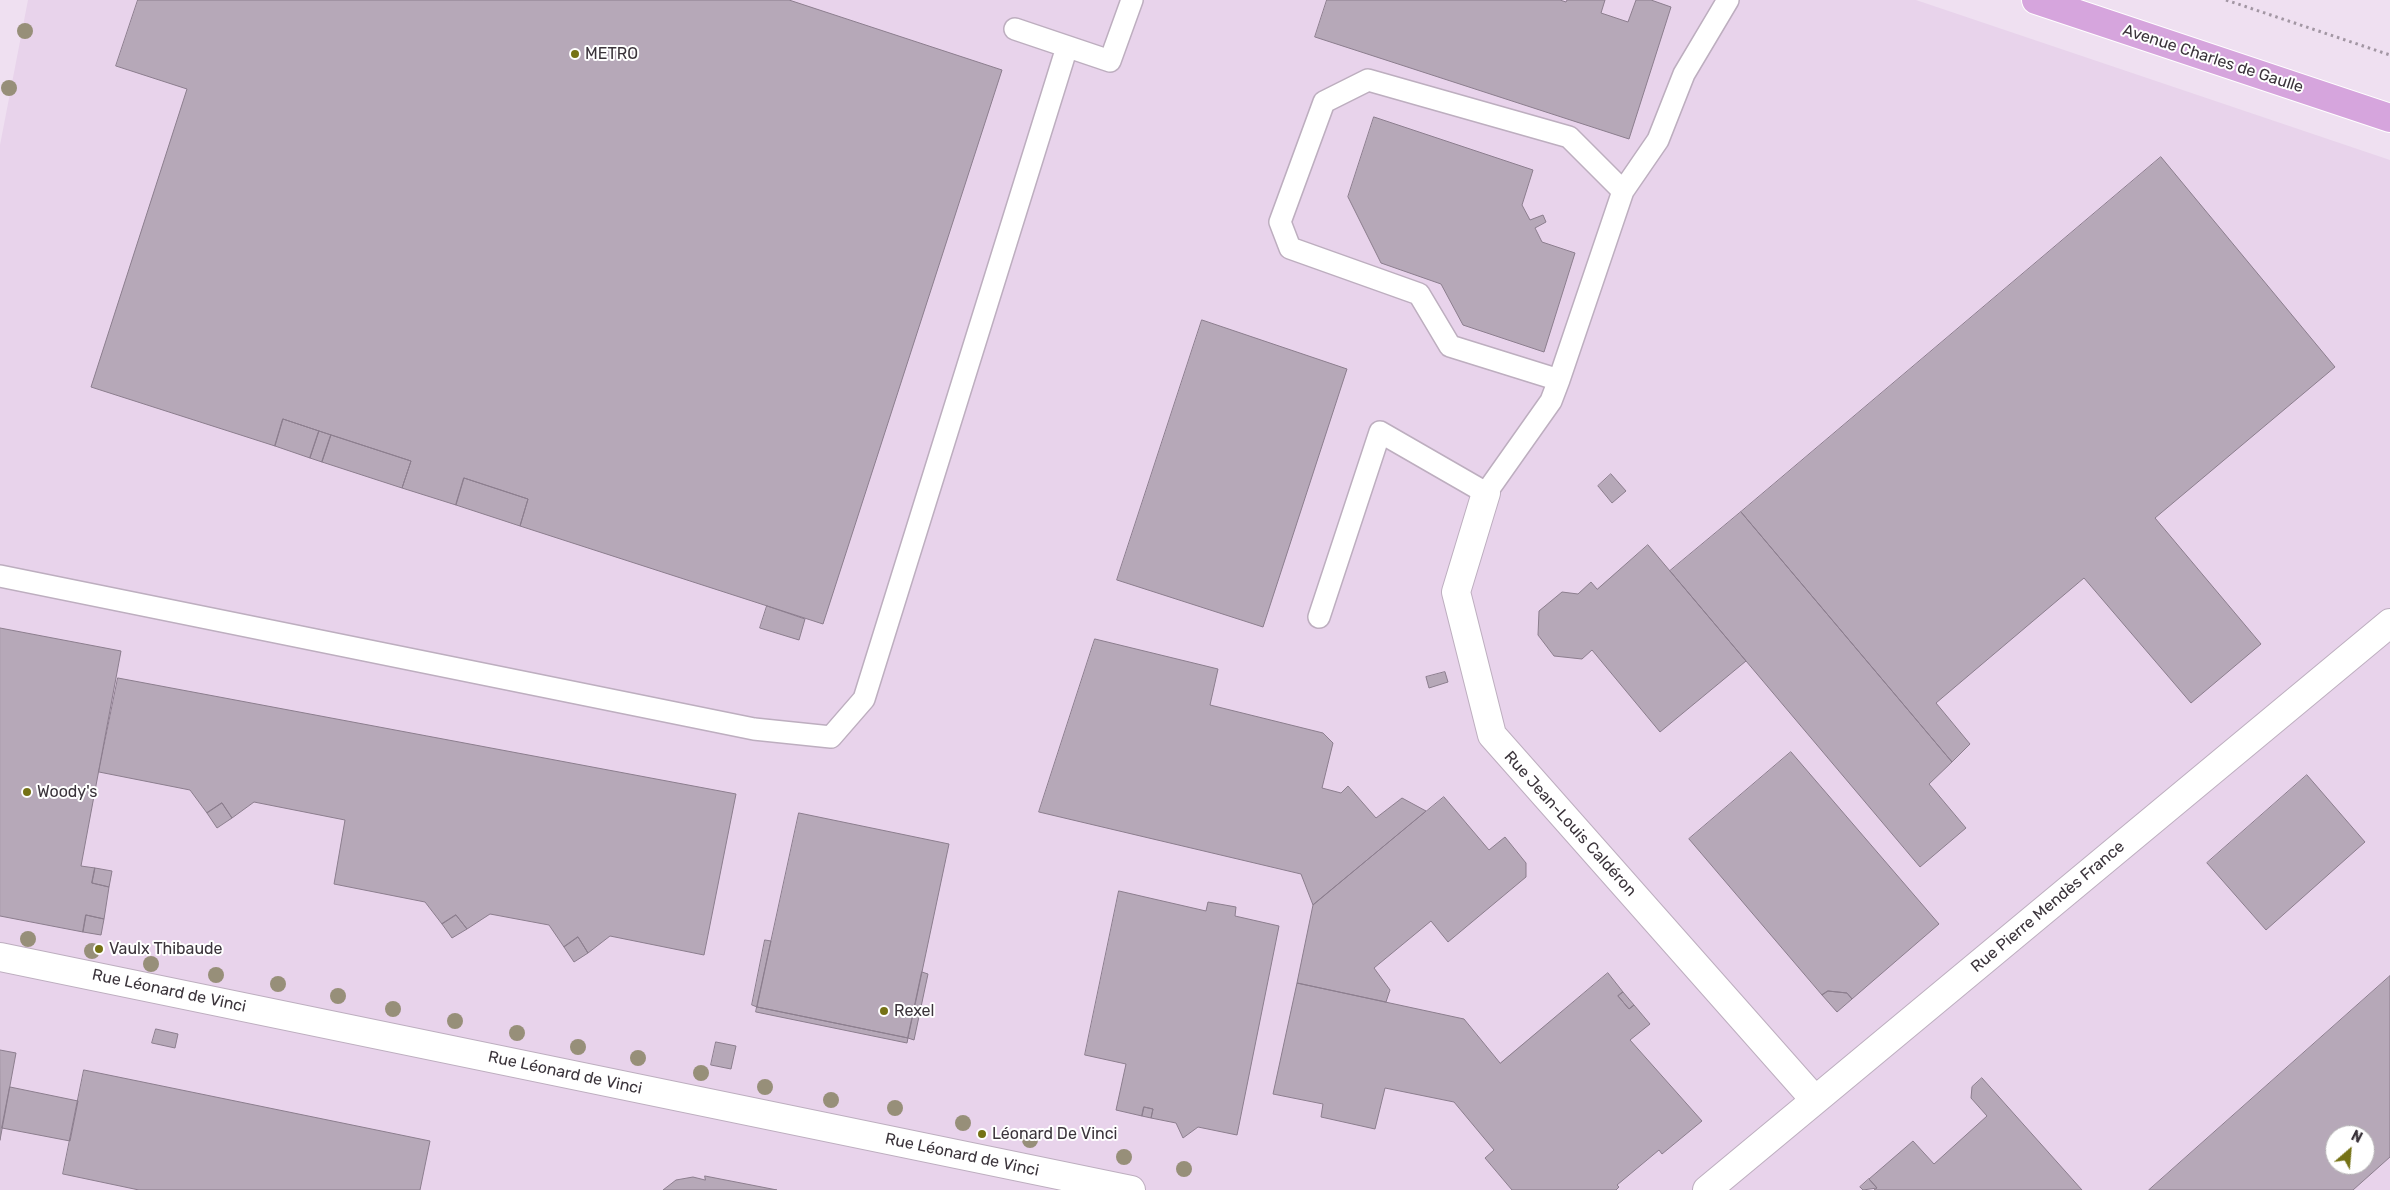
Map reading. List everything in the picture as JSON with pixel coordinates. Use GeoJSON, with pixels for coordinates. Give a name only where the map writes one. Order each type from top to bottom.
{"type":"FeatureCollection","features":[{"type":"Feature","properties":{"kind":"main road","name":"Avenue Charles de Gaulle"},"geometry":{"type":"LineString","coordinates":[[2036,0],[2390,118]]}},
{"type":"Feature","properties":{"kind":"street","name":"Rue Jean-Louis Caldéron"},"geometry":{"type":"LineString","coordinates":[[1486,493],[1456,592],[1492,735],[1815,1100]]}},
{"type":"Feature","properties":{"kind":"street","name":"Rue Pierre Mendès France"},"geometry":{"type":"LineString","coordinates":[[1707,1190],[2390,623]]}},
{"type":"Feature","properties":{"kind":"street","name":"Rue Léonard de Vinci"},"geometry":{"type":"LineString","coordinates":[[0,957],[1131,1190]]}},
{"type":"Feature","properties":{"kind":"lane"},"geometry":{"type":"LineString","coordinates":[[1015,29],[1110,61],[1132,0]]}},
{"type":"Feature","properties":{"kind":"lane"},"geometry":{"type":"LineString","coordinates":[[1319,617],[1380,432],[1486,493],[1552,401],[1623,191],[1658,140],[1684,74],[1728,0]]}},
{"type":"Feature","properties":{"kind":"lane"},"geometry":{"type":"LineString","coordinates":[[0,576],[754,729],[832,737],[864,699],[1068,47]]}},
{"type":"Feature","properties":{"kind":"lane"},"geometry":{"type":"LineString","coordinates":[[1559,380],[1450,346],[1419,294],[1290,248],[1280,222],[1324,102],[1368,80],[1569,137],[1623,191]]}},
{"type":"Feature","properties":{"kind":"path"},"geometry":{"type":"LineString","coordinates":[[2226,0],[2390,55]]}},
{"type":"Feature","properties":{"kind":"shaded area"},"geometry":{"type":"Polygon","coordinates":[[[28,0],[1916,0],[2390,160],[2390,1190],[0,1190],[0,145],[28,0]]]}},
{"type":"Feature","properties":{"kind":"building"},"geometry":{"type":"Polygon","coordinates":[[[138,0],[789,0],[1002,70],[823,624],[520,526],[528,499],[464,478],[456,505],[402,488],[411,461],[283,419],[275,446],[91,387],[187,89],[116,66],[138,0]]]}},
{"type":"Feature","properties":{"kind":"building"},"geometry":{"type":"Polygon","coordinates":[[[1327,0],[1560,0],[1566,2],[1567,0],[1605,0],[1601,13],[1628,22],[1636,0],[1651,0],[1671,7],[1629,139],[1315,37],[1327,0]]]}},
{"type":"Feature","properties":{"kind":"building"},"geometry":{"type":"Polygon","coordinates":[[[1374,117],[1533,170],[1522,205],[1530,220],[1543,215],[1546,222],[1535,228],[1542,242],[1575,253],[1544,352],[1463,325],[1441,284],[1381,263],[1348,197],[1374,117]]]}},
{"type":"Feature","properties":{"kind":"building"},"geometry":{"type":"Polygon","coordinates":[[[2161,157],[2335,367],[2155,518],[2261,644],[2191,703],[2084,578],[1936,703],[1970,744],[1952,762],[1741,512],[2161,157]]]}},
{"type":"Feature","properties":{"kind":"building"},"geometry":{"type":"Polygon","coordinates":[[[1202,320],[1347,369],[1263,627],[1117,580],[1202,320]]]}},
{"type":"Feature","properties":{"kind":"building"},"geometry":{"type":"Polygon","coordinates":[[[283,419],[319,431],[310,458],[275,446],[283,419]]]}},
{"type":"Feature","properties":{"kind":"building"},"geometry":{"type":"Polygon","coordinates":[[[319,431],[331,435],[322,462],[310,458],[319,431]]]}},
{"type":"Feature","properties":{"kind":"building"},"geometry":{"type":"Polygon","coordinates":[[[331,435],[411,461],[402,488],[322,462],[331,435]]]}},
{"type":"Feature","properties":{"kind":"building"},"geometry":{"type":"Polygon","coordinates":[[[1611,474],[1626,491],[1612,503],[1598,486],[1611,474]]]}},
{"type":"Feature","properties":{"kind":"building"},"geometry":{"type":"Polygon","coordinates":[[[464,478],[528,499],[520,526],[456,505],[464,478]]]}},
{"type":"Feature","properties":{"kind":"building"},"geometry":{"type":"Polygon","coordinates":[[[1741,512],[1952,762],[1929,784],[1966,828],[1920,867],[1670,571],[1741,512]]]}},
{"type":"Feature","properties":{"kind":"building"},"geometry":{"type":"Polygon","coordinates":[[[1648,545],[1746,661],[1660,732],[1592,650],[1582,659],[1554,656],[1538,635],[1539,611],[1562,592],[1578,594],[1591,582],[1597,589],[1648,545]]]}},
{"type":"Feature","properties":{"kind":"building"},"geometry":{"type":"Polygon","coordinates":[[[767,606],[805,619],[799,640],[760,628],[767,606]]]}},
{"type":"Feature","properties":{"kind":"building"},"geometry":{"type":"Polygon","coordinates":[[[0,628],[121,651],[81,866],[95,868],[92,883],[109,887],[104,919],[86,915],[83,932],[0,916],[0,628]]]}},
{"type":"Feature","properties":{"kind":"building"},"geometry":{"type":"Polygon","coordinates":[[[1095,639],[1218,669],[1210,705],[1323,733],[1333,743],[1322,788],[1341,793],[1348,786],[1376,818],[1402,798],[1426,811],[1313,905],[1301,874],[1039,812],[1095,639]]]}},
{"type":"Feature","properties":{"kind":"building"},"geometry":{"type":"Polygon","coordinates":[[[1445,672],[1448,682],[1429,688],[1426,677],[1445,672]]]}},
{"type":"Feature","properties":{"kind":"building"},"geometry":{"type":"Polygon","coordinates":[[[118,678],[736,794],[704,955],[610,936],[588,953],[578,937],[564,947],[549,925],[490,914],[467,929],[456,915],[442,924],[425,902],[334,884],[345,820],[254,802],[232,818],[222,803],[207,813],[190,790],[99,772],[118,678]]]}},
{"type":"Feature","properties":{"kind":"building"},"geometry":{"type":"Polygon","coordinates":[[[1791,752],[1939,924],[1852,999],[1847,993],[1828,991],[1822,995],[1689,839],[1791,752]]]}},
{"type":"Feature","properties":{"kind":"building"},"geometry":{"type":"Polygon","coordinates":[[[2307,775],[2365,842],[2266,930],[2207,863],[2307,775]]]}},
{"type":"Feature","properties":{"kind":"building"},"geometry":{"type":"Polygon","coordinates":[[[1444,797],[1489,850],[1505,837],[1526,863],[1526,877],[1448,942],[1431,921],[1374,968],[1390,990],[1386,1002],[1297,983],[1313,905],[1444,797]]]}},
{"type":"Feature","properties":{"kind":"building"},"geometry":{"type":"Polygon","coordinates":[[[222,803],[232,818],[217,828],[207,813],[222,803]]]}},
{"type":"Feature","properties":{"kind":"building"},"geometry":{"type":"Polygon","coordinates":[[[799,813],[949,844],[908,1038],[757,1007],[799,813]]]}},
{"type":"Feature","properties":{"kind":"building"},"geometry":{"type":"Polygon","coordinates":[[[95,868],[112,871],[109,887],[92,883],[95,868]]]}},
{"type":"Feature","properties":{"kind":"building"},"geometry":{"type":"Polygon","coordinates":[[[1119,891],[1206,911],[1208,902],[1236,907],[1235,916],[1279,926],[1237,1135],[1198,1127],[1183,1138],[1176,1123],[1151,1118],[1153,1109],[1144,1107],[1142,1116],[1116,1110],[1126,1064],[1085,1055],[1119,891]]]}},
{"type":"Feature","properties":{"kind":"building"},"geometry":{"type":"Polygon","coordinates":[[[86,915],[104,919],[101,935],[83,932],[86,915]]]}},
{"type":"Feature","properties":{"kind":"building"},"geometry":{"type":"Polygon","coordinates":[[[456,915],[467,929],[452,938],[442,924],[456,915]]]}},
{"type":"Feature","properties":{"kind":"building"},"geometry":{"type":"Polygon","coordinates":[[[578,937],[588,953],[574,962],[564,947],[578,937]]]}},
{"type":"Feature","properties":{"kind":"building"},"geometry":{"type":"Polygon","coordinates":[[[765,940],[771,941],[757,1007],[752,1005],[765,940]]]}},
{"type":"Feature","properties":{"kind":"building"},"geometry":{"type":"Polygon","coordinates":[[[922,972],[928,974],[914,1040],[908,1038],[922,972]]]}},
{"type":"Feature","properties":{"kind":"building"},"geometry":{"type":"Polygon","coordinates":[[[1608,973],[1623,992],[1618,996],[1629,1009],[1634,1005],[1650,1024],[1630,1040],[1702,1121],[1662,1154],[1659,1150],[1617,1185],[1619,1187],[1616,1190],[1512,1190],[1485,1158],[1494,1150],[1454,1102],[1385,1088],[1375,1129],[1321,1117],[1323,1104],[1273,1094],[1297,983],[1464,1019],[1500,1063],[1608,973]]]}},
{"type":"Feature","properties":{"kind":"building"},"geometry":{"type":"Polygon","coordinates":[[[2390,976],[2390,1157],[2375,1170],[2375,1125],[2325,1125],[2325,1175],[2370,1175],[2353,1190],[2149,1190],[2390,976]]]}},
{"type":"Feature","properties":{"kind":"building"},"geometry":{"type":"Polygon","coordinates":[[[1828,991],[1847,993],[1852,999],[1837,1012],[1822,995],[1828,991]]]}},
{"type":"Feature","properties":{"kind":"building"},"geometry":{"type":"Polygon","coordinates":[[[1623,992],[1634,1005],[1629,1009],[1618,996],[1623,992]]]}},
{"type":"Feature","properties":{"kind":"building"},"geometry":{"type":"Polygon","coordinates":[[[757,1007],[908,1038],[907,1043],[756,1012],[757,1007]]]}},
{"type":"Feature","properties":{"kind":"building"},"geometry":{"type":"Polygon","coordinates":[[[156,1029],[178,1034],[175,1048],[152,1043],[156,1029]]]}},
{"type":"Feature","properties":{"kind":"building"},"geometry":{"type":"Polygon","coordinates":[[[716,1042],[736,1046],[731,1069],[711,1065],[716,1042]]]}},
{"type":"Feature","properties":{"kind":"building"},"geometry":{"type":"Polygon","coordinates":[[[0,1050],[16,1053],[0,1140],[0,1050]]]}},
{"type":"Feature","properties":{"kind":"building"},"geometry":{"type":"Polygon","coordinates":[[[84,1070],[430,1141],[420,1190],[139,1190],[63,1174],[84,1070]]]}},
{"type":"Feature","properties":{"kind":"building"},"geometry":{"type":"Polygon","coordinates":[[[1982,1078],[2082,1190],[1874,1190],[1877,1188],[1869,1179],[1913,1141],[1934,1164],[1987,1116],[1971,1098],[1972,1087],[1982,1078]]]}},
{"type":"Feature","properties":{"kind":"building"},"geometry":{"type":"Polygon","coordinates":[[[10,1087],[78,1101],[70,1141],[2,1128],[10,1087]]]}},
{"type":"Feature","properties":{"kind":"building"},"geometry":{"type":"Polygon","coordinates":[[[1144,1107],[1153,1109],[1151,1118],[1142,1116],[1144,1107]]]}},
{"type":"Feature","properties":{"kind":"building"},"geometry":{"type":"Polygon","coordinates":[[[705,1176],[777,1190],[663,1190],[676,1180],[693,1177],[705,1180],[705,1176]]]}},
{"type":"Feature","properties":{"kind":"building"},"geometry":{"type":"Polygon","coordinates":[[[1869,1179],[1877,1188],[1863,1190],[1860,1187],[1869,1179]]]}},
{"type":"Feature","properties":{"kind":"place","name":"METRO"},"geometry":{"type":"Point","coordinates":[575,54]}},
{"type":"Feature","properties":{"kind":"place","name":"Woody's"},"geometry":{"type":"Point","coordinates":[27,792]}},
{"type":"Feature","properties":{"kind":"place","name":"Vaulx Thibaude"},"geometry":{"type":"Point","coordinates":[99,949]}},
{"type":"Feature","properties":{"kind":"place","name":"Rexel"},"geometry":{"type":"Point","coordinates":[884,1011]}},
{"type":"Feature","properties":{"kind":"place","name":"Léonard De Vinci"},"geometry":{"type":"Point","coordinates":[982,1134]}}]}
